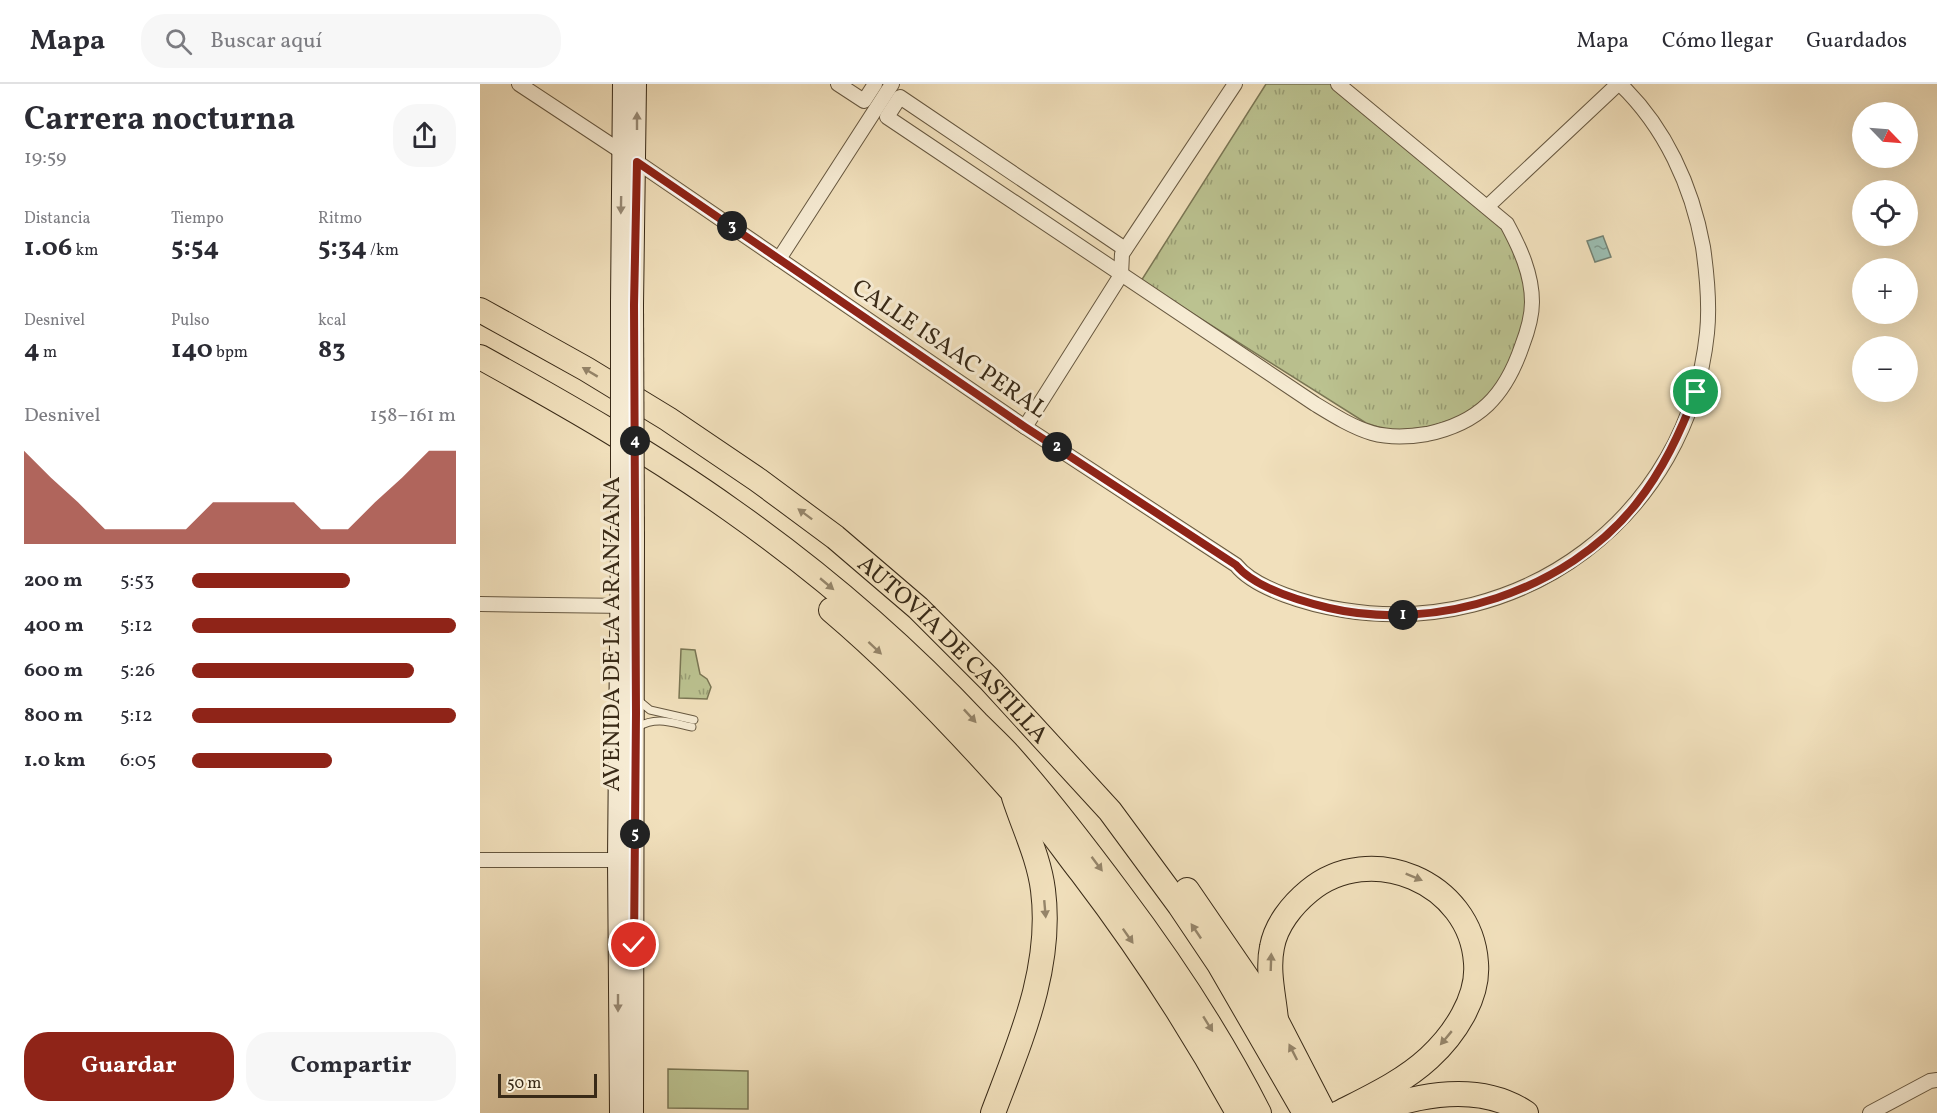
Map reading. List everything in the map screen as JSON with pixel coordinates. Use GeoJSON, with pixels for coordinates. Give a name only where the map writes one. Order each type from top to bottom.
{"type":"FeatureCollection","features":[{"type":"Feature","properties":{"kind":"highway","name":"AUTOVÍA DE CASTILLA"},"geometry":{"type":"LineString","coordinates":[[480,309],[668,419],[758,480],[835,537],[918,608],[989,679],[1110,812],[1180,906],[1301,1087],[1305,1113]]}},
{"type":"Feature","properties":{"kind":"highway","name":"AUTOVÍA DE CASTILLA"},"geometry":{"type":"LineString","coordinates":[[480,357],[623,439],[731,510],[811,571],[906,651],[1007,753],[1077,837],[1147,930],[1176,973],[1248,1111]]}},
{"type":"Feature","properties":{"kind":"highway"},"geometry":{"type":"LineString","coordinates":[[480,364],[576,424],[705,510],[794,578],[902,673],[1012,792],[1031,809],[1101,897],[1248,1111]]}},
{"type":"Feature","properties":{"kind":"highway"},"geometry":{"type":"LineString","coordinates":[[989,679],[1084,764],[1166,861],[1207,917],[1276,1020],[1301,1087],[1324,1113]]}},
{"type":"Feature","properties":{"kind":"highway"},"geometry":{"type":"LineString","coordinates":[[993,1113],[1034,1002],[1046,920],[1043,888],[1036,858],[1012,792]]}},
{"type":"Feature","properties":{"kind":"highway"},"geometry":{"type":"LineString","coordinates":[[1276,1020],[1270,970],[1272,947],[1279,927],[1288,912],[1318,883],[1341,873],[1360,869],[1390,870],[1410,875],[1429,884],[1448,899],[1460,913],[1469,933],[1476,963],[1468,1005],[1455,1028],[1428,1058],[1392,1085],[1339,1113]]}},
{"type":"Feature","properties":{"kind":"highway"},"geometry":{"type":"LineString","coordinates":[[1370,1113],[1397,1103],[1429,1096],[1454,1094],[1484,1096],[1505,1102],[1526,1113]]}},
{"type":"Feature","properties":{"kind":"street","name":"CALLE ISAAC PERAL"},"geometry":{"type":"LineString","coordinates":[[519,84],[630,157],[1025,427],[1236,565],[1243,574],[1279,592],[1312,604],[1368,614],[1428,614],[1487,602],[1553,573],[1610,532],[1635,505],[1660,470],[1680,434],[1696,392],[1708,331],[1707,278],[1699,226],[1688,190],[1669,148],[1649,116],[1619,84]]}},
{"type":"Feature","properties":{"kind":"street","name":"AVENIDA DE LA ARANZANA"},"geometry":{"type":"LineString","coordinates":[[622,84],[630,157]]}},
{"type":"Feature","properties":{"kind":"street","name":"AVENIDA DE LA ARANZANA"},"geometry":{"type":"LineString","coordinates":[[619,1113],[617,860],[628,606],[627,304],[630,157],[637,84]]}},
{"type":"Feature","properties":{"kind":"street"},"geometry":{"type":"LineString","coordinates":[[838,84],[864,101],[875,84]]}},
{"type":"Feature","properties":{"kind":"street"},"geometry":{"type":"LineString","coordinates":[[779,259],[892,84]]}},
{"type":"Feature","properties":{"kind":"street"},"geometry":{"type":"LineString","coordinates":[[1025,427],[1121,275],[1122,254],[1125,249],[1235,84]]}},
{"type":"Feature","properties":{"kind":"street"},"geometry":{"type":"LineString","coordinates":[[1125,249],[900,97],[887,117],[1121,275],[1338,417],[1373,433],[1392,437],[1417,436],[1453,427],[1481,411],[1497,396],[1508,378],[1519,357],[1528,331],[1532,302],[1529,277],[1521,251],[1507,224],[1338,84]]}},
{"type":"Feature","properties":{"kind":"street"},"geometry":{"type":"LineString","coordinates":[[1487,207],[1619,84]]}},
{"type":"Feature","properties":{"kind":"street"},"geometry":{"type":"LineString","coordinates":[[480,604],[628,606]]}},
{"type":"Feature","properties":{"kind":"street","name":"AVENIDA DE LA ARANZANA"},"geometry":{"type":"LineString","coordinates":[[628,606],[636,698],[634,1113]]}},
{"type":"Feature","properties":{"kind":"street"},"geometry":{"type":"LineString","coordinates":[[480,860],[617,860]]}},
{"type":"Feature","properties":{"kind":"street"},"geometry":{"type":"LineString","coordinates":[[1870,1113],[1930,1081],[1937,1080]]}},
{"type":"Feature","properties":{"kind":"lane"},"geometry":{"type":"LineString","coordinates":[[636,698],[650,710],[693,724],[649,720],[636,728]]}},
{"type":"Feature","properties":{"kind":"green space"},"geometry":{"type":"Polygon","coordinates":[[[1266,84],[1335,84],[1502,227],[1521,264],[1527,301],[1522,329],[1501,383],[1469,414],[1432,426],[1390,431],[1366,423],[1141,281],[1266,84]]]}},
{"type":"Feature","properties":{"kind":"green space"},"geometry":{"type":"Polygon","coordinates":[[[681,649],[695,650],[700,674],[707,679],[711,687],[707,699],[679,698],[681,649]]]}},
{"type":"Feature","properties":{"kind":"green space"},"geometry":{"type":"Polygon","coordinates":[[[668,1069],[748,1071],[748,1109],[668,1108],[668,1069]]]}},
{"type":"Feature","properties":{"kind":"water"},"geometry":{"type":"Polygon","coordinates":[[[1603,236],[1611,257],[1595,262],[1587,241],[1603,236]]]}},
{"type":"Feature","properties":{"kind":"route"},"geometry":{"type":"LineString","coordinates":[[634,945],[636,713],[634,305],[637,162],[1025,427],[1236,565],[1243,574],[1279,592],[1312,604],[1335,609],[1368,614],[1428,614],[1487,602],[1553,573],[1610,532],[1635,505],[1660,470],[1680,434],[1696,392]]}}]}
